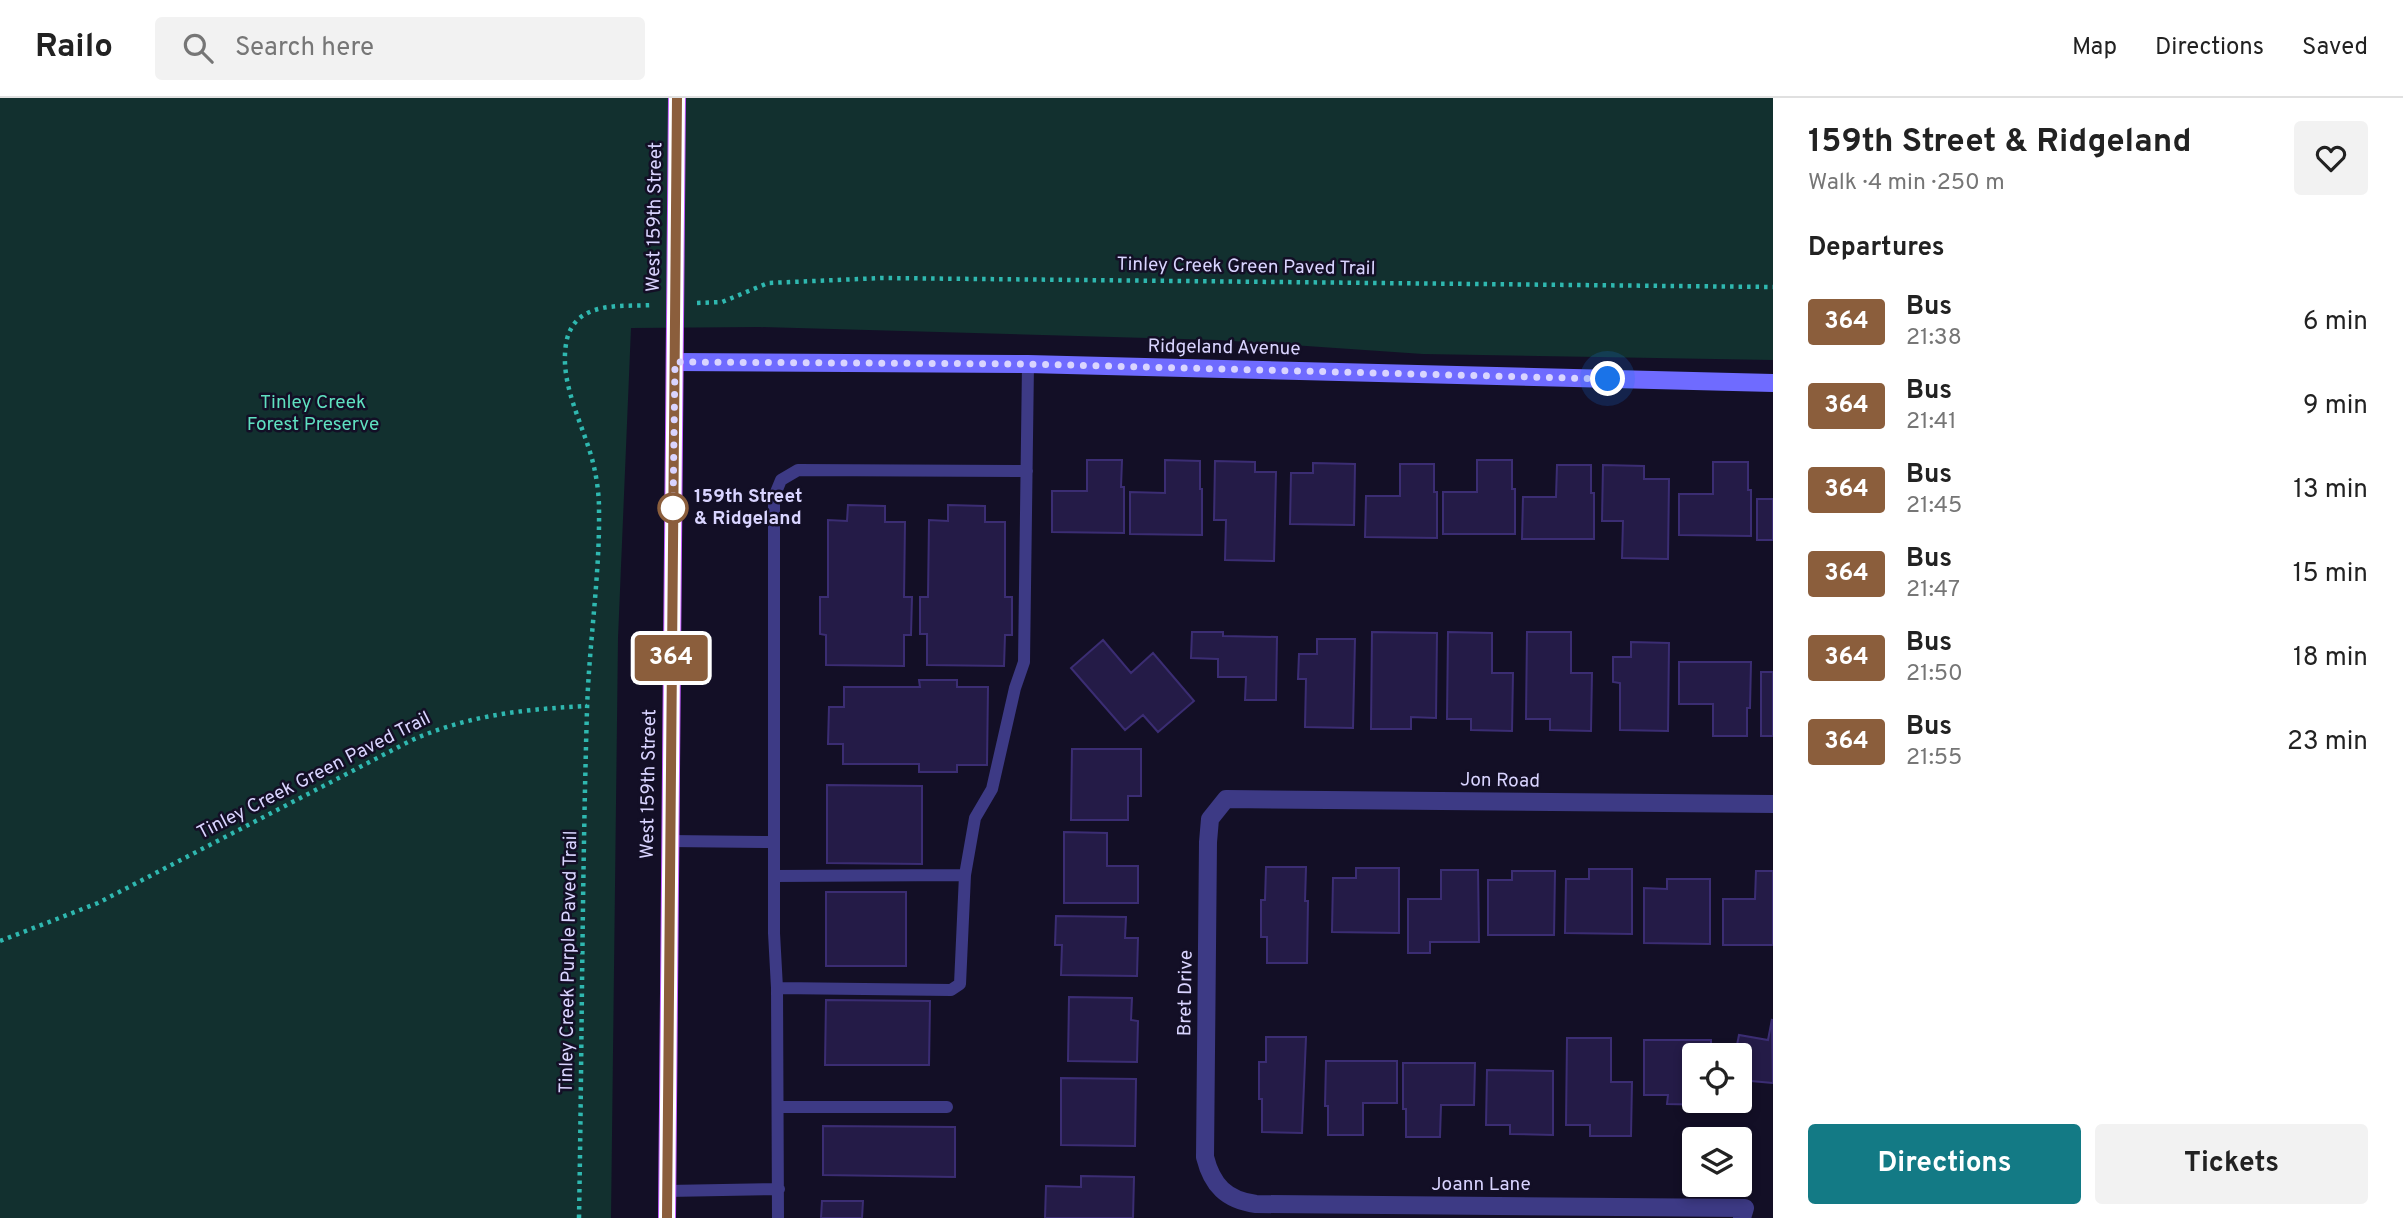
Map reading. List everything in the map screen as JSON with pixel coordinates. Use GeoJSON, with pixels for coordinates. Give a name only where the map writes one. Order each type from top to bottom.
{"type":"FeatureCollection","features":[{"type":"Feature","properties":{"kind":"main road","name":"West 159th Street"},"geometry":{"type":"LineString","coordinates":[[667,1218],[677,98]]}},
{"type":"Feature","properties":{"kind":"street","name":"Ridgeland Avenue"},"geometry":{"type":"LineString","coordinates":[[675,362],[1028,364],[1773,383]]}},
{"type":"Feature","properties":{"kind":"street","name":"Jon Road"},"geometry":{"type":"LineString","coordinates":[[1226,799],[1773,804]]}},
{"type":"Feature","properties":{"kind":"street","name":"Bret Drive"},"geometry":{"type":"LineString","coordinates":[[1221,1189],[1209,1173],[1205,1157],[1208,842],[1210,819],[1226,799]]}},
{"type":"Feature","properties":{"kind":"street","name":"Joann Lane"},"geometry":{"type":"LineString","coordinates":[[1221,1189],[1236,1200],[1256,1204],[1743,1213]]}},
{"type":"Feature","properties":{"kind":"lane"},"geometry":{"type":"LineString","coordinates":[[777,988],[951,990],[960,984],[965,875],[975,818],[992,789],[1015,688],[1024,662],[1028,364]]}},
{"type":"Feature","properties":{"kind":"lane"},"geometry":{"type":"LineString","coordinates":[[778,1218],[777,988],[774,933],[774,497],[781,480],[798,470],[1027,471]]}},
{"type":"Feature","properties":{"kind":"lane"},"geometry":{"type":"LineString","coordinates":[[669,841],[774,842]]}},
{"type":"Feature","properties":{"kind":"lane"},"geometry":{"type":"LineString","coordinates":[[774,876],[965,875]]}},
{"type":"Feature","properties":{"kind":"lane"},"geometry":{"type":"LineString","coordinates":[[778,1107],[947,1107]]}},
{"type":"Feature","properties":{"kind":"lane"},"geometry":{"type":"LineString","coordinates":[[667,1191],[779,1189]]}},
{"type":"Feature","properties":{"kind":"path","name":"Tinley Creek Green Paved Trail"},"geometry":{"type":"LineString","coordinates":[[722,302],[768,283],[881,278],[1773,287]]}},
{"type":"Feature","properties":{"kind":"path"},"geometry":{"type":"LineString","coordinates":[[587,706],[599,543],[599,500],[594,467],[572,400],[566,370],[567,339],[576,321],[589,311],[629,306]]}},
{"type":"Feature","properties":{"kind":"path","name":"Tinley Creek Green Paved Trail"},"geometry":{"type":"LineString","coordinates":[[0,941],[98,903],[440,727],[507,712],[587,706]]}},
{"type":"Feature","properties":{"kind":"path","name":"Tinley Creek Purple Paved Trail"},"geometry":{"type":"LineString","coordinates":[[579,1218],[587,706]]}},
{"type":"Feature","properties":{"kind":"green space","name":"Tinley Creek Forest Preserve"},"geometry":{"type":"Polygon","coordinates":[[[0,98],[1773,98],[1773,360],[1423,354],[1218,340],[759,327],[631,328],[618,638],[611,1218],[0,1218],[0,98]]]}},
{"type":"Feature","properties":{"kind":"building"},"geometry":{"type":"Polygon","coordinates":[[[1087,460],[1122,460],[1124,533],[1052,532],[1052,491],[1087,491],[1087,460]]]}},
{"type":"Feature","properties":{"kind":"building"},"geometry":{"type":"Polygon","coordinates":[[[1165,460],[1200,461],[1202,535],[1130,534],[1130,492],[1165,493],[1165,460]]]}},
{"type":"Feature","properties":{"kind":"building"},"geometry":{"type":"Polygon","coordinates":[[[1477,460],[1512,460],[1515,534],[1443,534],[1443,492],[1477,492],[1477,460]]]}},
{"type":"Feature","properties":{"kind":"building"},"geometry":{"type":"Polygon","coordinates":[[[1215,461],[1255,462],[1255,472],[1276,472],[1274,561],[1225,560],[1226,520],[1214,520],[1215,461]]]}},
{"type":"Feature","properties":{"kind":"building"},"geometry":{"type":"Polygon","coordinates":[[[1713,462],[1748,462],[1751,536],[1679,535],[1679,494],[1713,494],[1713,462]]]}},
{"type":"Feature","properties":{"kind":"building"},"geometry":{"type":"Polygon","coordinates":[[[1313,463],[1355,464],[1354,525],[1290,524],[1291,473],[1313,473],[1313,463]]]}},
{"type":"Feature","properties":{"kind":"building"},"geometry":{"type":"Polygon","coordinates":[[[1400,464],[1434,464],[1437,538],[1365,537],[1366,496],[1400,496],[1400,464]]]}},
{"type":"Feature","properties":{"kind":"building"},"geometry":{"type":"Polygon","coordinates":[[[1557,465],[1591,465],[1594,539],[1522,539],[1523,497],[1556,497],[1557,465]]]}},
{"type":"Feature","properties":{"kind":"building"},"geometry":{"type":"Polygon","coordinates":[[[1603,465],[1644,466],[1644,479],[1669,479],[1668,559],[1622,558],[1623,521],[1602,521],[1603,465]]]}},
{"type":"Feature","properties":{"kind":"building"},"geometry":{"type":"Polygon","coordinates":[[[1757,499],[1773,499],[1773,540],[1757,540],[1757,499]]]}},
{"type":"Feature","properties":{"kind":"building"},"geometry":{"type":"Polygon","coordinates":[[[848,505],[885,506],[885,522],[905,522],[904,597],[912,597],[911,635],[904,635],[904,666],[826,665],[826,635],[820,634],[820,597],[828,597],[828,520],[847,521],[848,505]]]}},
{"type":"Feature","properties":{"kind":"building"},"geometry":{"type":"Polygon","coordinates":[[[948,505],[985,506],[985,522],[1005,522],[1005,597],[1012,597],[1012,635],[1005,635],[1004,666],[927,665],[927,634],[920,634],[920,597],[928,597],[929,520],[948,521],[948,505]]]}},
{"type":"Feature","properties":{"kind":"building"},"geometry":{"type":"Polygon","coordinates":[[[1192,632],[1223,632],[1223,636],[1277,637],[1276,700],[1245,700],[1246,677],[1218,677],[1218,659],[1191,658],[1192,632]]]}},
{"type":"Feature","properties":{"kind":"building"},"geometry":{"type":"Polygon","coordinates":[[[1372,632],[1437,633],[1436,718],[1411,717],[1411,729],[1371,729],[1372,632]]]}},
{"type":"Feature","properties":{"kind":"building"},"geometry":{"type":"Polygon","coordinates":[[[1448,632],[1492,633],[1492,673],[1513,673],[1512,731],[1471,730],[1471,719],[1447,719],[1448,632]]]}},
{"type":"Feature","properties":{"kind":"building"},"geometry":{"type":"Polygon","coordinates":[[[1527,632],[1571,632],[1571,673],[1592,673],[1591,731],[1550,730],[1550,719],[1526,719],[1527,632]]]}},
{"type":"Feature","properties":{"kind":"building"},"geometry":{"type":"Polygon","coordinates":[[[1317,639],[1355,639],[1353,728],[1305,727],[1306,679],[1298,679],[1299,654],[1317,654],[1317,639]]]}},
{"type":"Feature","properties":{"kind":"building"},"geometry":{"type":"Polygon","coordinates":[[[1103,640],[1131,673],[1153,653],[1194,701],[1158,732],[1143,715],[1125,730],[1071,668],[1103,640]]]}},
{"type":"Feature","properties":{"kind":"building"},"geometry":{"type":"Polygon","coordinates":[[[1631,642],[1669,643],[1668,731],[1620,730],[1620,683],[1613,682],[1613,657],[1631,657],[1631,642]]]}},
{"type":"Feature","properties":{"kind":"building"},"geometry":{"type":"Polygon","coordinates":[[[1679,662],[1751,662],[1747,736],[1713,736],[1713,704],[1679,704],[1679,662]]]}},
{"type":"Feature","properties":{"kind":"building"},"geometry":{"type":"Polygon","coordinates":[[[1761,672],[1773,672],[1773,736],[1761,736],[1761,672]]]}},
{"type":"Feature","properties":{"kind":"building"},"geometry":{"type":"Polygon","coordinates":[[[919,680],[957,680],[957,687],[988,687],[987,765],[957,765],[957,772],[919,772],[919,764],[843,764],[843,744],[828,744],[829,707],[844,707],[844,687],[920,687],[919,680]]]}},
{"type":"Feature","properties":{"kind":"building"},"geometry":{"type":"Polygon","coordinates":[[[1072,749],[1141,749],[1141,796],[1128,796],[1128,820],[1071,820],[1072,749]]]}},
{"type":"Feature","properties":{"kind":"building"},"geometry":{"type":"Polygon","coordinates":[[[827,785],[922,786],[922,864],[827,863],[827,785]]]}},
{"type":"Feature","properties":{"kind":"building"},"geometry":{"type":"Polygon","coordinates":[[[1064,832],[1107,833],[1107,866],[1138,866],[1138,903],[1064,903],[1064,832]]]}},
{"type":"Feature","properties":{"kind":"building"},"geometry":{"type":"Polygon","coordinates":[[[1266,867],[1306,867],[1307,963],[1267,963],[1267,937],[1261,937],[1261,900],[1265,900],[1266,867]]]}},
{"type":"Feature","properties":{"kind":"building"},"geometry":{"type":"Polygon","coordinates":[[[1356,868],[1399,868],[1399,933],[1332,932],[1333,878],[1356,878],[1356,868]]]}},
{"type":"Feature","properties":{"kind":"building"},"geometry":{"type":"Polygon","coordinates":[[[1589,869],[1632,869],[1632,934],[1565,933],[1566,879],[1589,879],[1589,869]]]}},
{"type":"Feature","properties":{"kind":"building"},"geometry":{"type":"Polygon","coordinates":[[[1441,870],[1478,870],[1479,942],[1430,942],[1430,953],[1408,953],[1408,899],[1441,899],[1441,870]]]}},
{"type":"Feature","properties":{"kind":"building"},"geometry":{"type":"Polygon","coordinates":[[[1512,871],[1555,871],[1554,935],[1488,935],[1488,880],[1512,880],[1512,871]]]}},
{"type":"Feature","properties":{"kind":"building"},"geometry":{"type":"Polygon","coordinates":[[[1756,871],[1773,871],[1773,945],[1723,945],[1723,899],[1755,899],[1756,871]]]}},
{"type":"Feature","properties":{"kind":"building"},"geometry":{"type":"Polygon","coordinates":[[[1667,879],[1710,879],[1710,944],[1644,943],[1644,888],[1667,889],[1667,879]]]}},
{"type":"Feature","properties":{"kind":"building"},"geometry":{"type":"Polygon","coordinates":[[[826,892],[906,892],[906,966],[826,966],[826,892]]]}},
{"type":"Feature","properties":{"kind":"building"},"geometry":{"type":"Polygon","coordinates":[[[1056,916],[1126,917],[1125,938],[1138,938],[1137,976],[1061,975],[1062,945],[1055,945],[1056,916]]]}},
{"type":"Feature","properties":{"kind":"building"},"geometry":{"type":"Polygon","coordinates":[[[1069,997],[1132,998],[1131,1020],[1138,1021],[1137,1062],[1068,1061],[1069,997]]]}},
{"type":"Feature","properties":{"kind":"building"},"geometry":{"type":"Polygon","coordinates":[[[826,1000],[930,1001],[929,1065],[825,1065],[826,1000]]]}},
{"type":"Feature","properties":{"kind":"building"},"geometry":{"type":"Polygon","coordinates":[[[1772,1019],[1773,1083],[1752,1081],[1752,1043],[1737,1043],[1739,1035],[1768,1040],[1772,1019]]]}},
{"type":"Feature","properties":{"kind":"building"},"geometry":{"type":"Polygon","coordinates":[[[1266,1037],[1306,1037],[1302,1133],[1262,1132],[1259,1062],[1266,1062],[1266,1037]]]}},
{"type":"Feature","properties":{"kind":"building"},"geometry":{"type":"Polygon","coordinates":[[[1567,1038],[1611,1038],[1611,1082],[1632,1082],[1631,1136],[1590,1136],[1590,1125],[1566,1125],[1567,1038]]]}},
{"type":"Feature","properties":{"kind":"building"},"geometry":{"type":"Polygon","coordinates":[[[1644,1040],[1711,1040],[1711,1043],[1682,1043],[1682,1104],[1667,1104],[1668,1095],[1644,1095],[1644,1040]]]}},
{"type":"Feature","properties":{"kind":"building"},"geometry":{"type":"Polygon","coordinates":[[[1326,1061],[1397,1061],[1397,1103],[1363,1103],[1363,1135],[1328,1135],[1328,1106],[1325,1106],[1326,1061]]]}},
{"type":"Feature","properties":{"kind":"building"},"geometry":{"type":"Polygon","coordinates":[[[1403,1063],[1475,1063],[1474,1105],[1441,1105],[1440,1137],[1406,1137],[1403,1063]]]}},
{"type":"Feature","properties":{"kind":"building"},"geometry":{"type":"Polygon","coordinates":[[[1487,1070],[1553,1071],[1553,1135],[1510,1134],[1510,1125],[1486,1125],[1487,1070]]]}},
{"type":"Feature","properties":{"kind":"building"},"geometry":{"type":"Polygon","coordinates":[[[1061,1078],[1136,1079],[1135,1146],[1061,1145],[1061,1078]]]}},
{"type":"Feature","properties":{"kind":"building"},"geometry":{"type":"Polygon","coordinates":[[[823,1126],[955,1127],[955,1177],[823,1175],[823,1126]]]}},
{"type":"Feature","properties":{"kind":"building"},"geometry":{"type":"Polygon","coordinates":[[[1081,1176],[1134,1177],[1133,1218],[1045,1218],[1046,1186],[1081,1187],[1081,1176]]]}},
{"type":"Feature","properties":{"kind":"building"},"geometry":{"type":"Polygon","coordinates":[[[822,1201],[863,1201],[862,1218],[821,1218],[822,1201]]]}},
{"type":"Feature","properties":{"kind":"bus line","name":"364"},"geometry":{"type":"LineString","coordinates":[[667,1218],[677,98]]}},
{"type":"Feature","properties":{"kind":"place","name":"159th Street & Ridgeland"},"geometry":{"type":"Point","coordinates":[673,508]}},
{"type":"Feature","properties":{"kind":"route"},"geometry":{"type":"LineString","coordinates":[[673,508],[675,362],[1028,364],[1608,379]]}}]}
